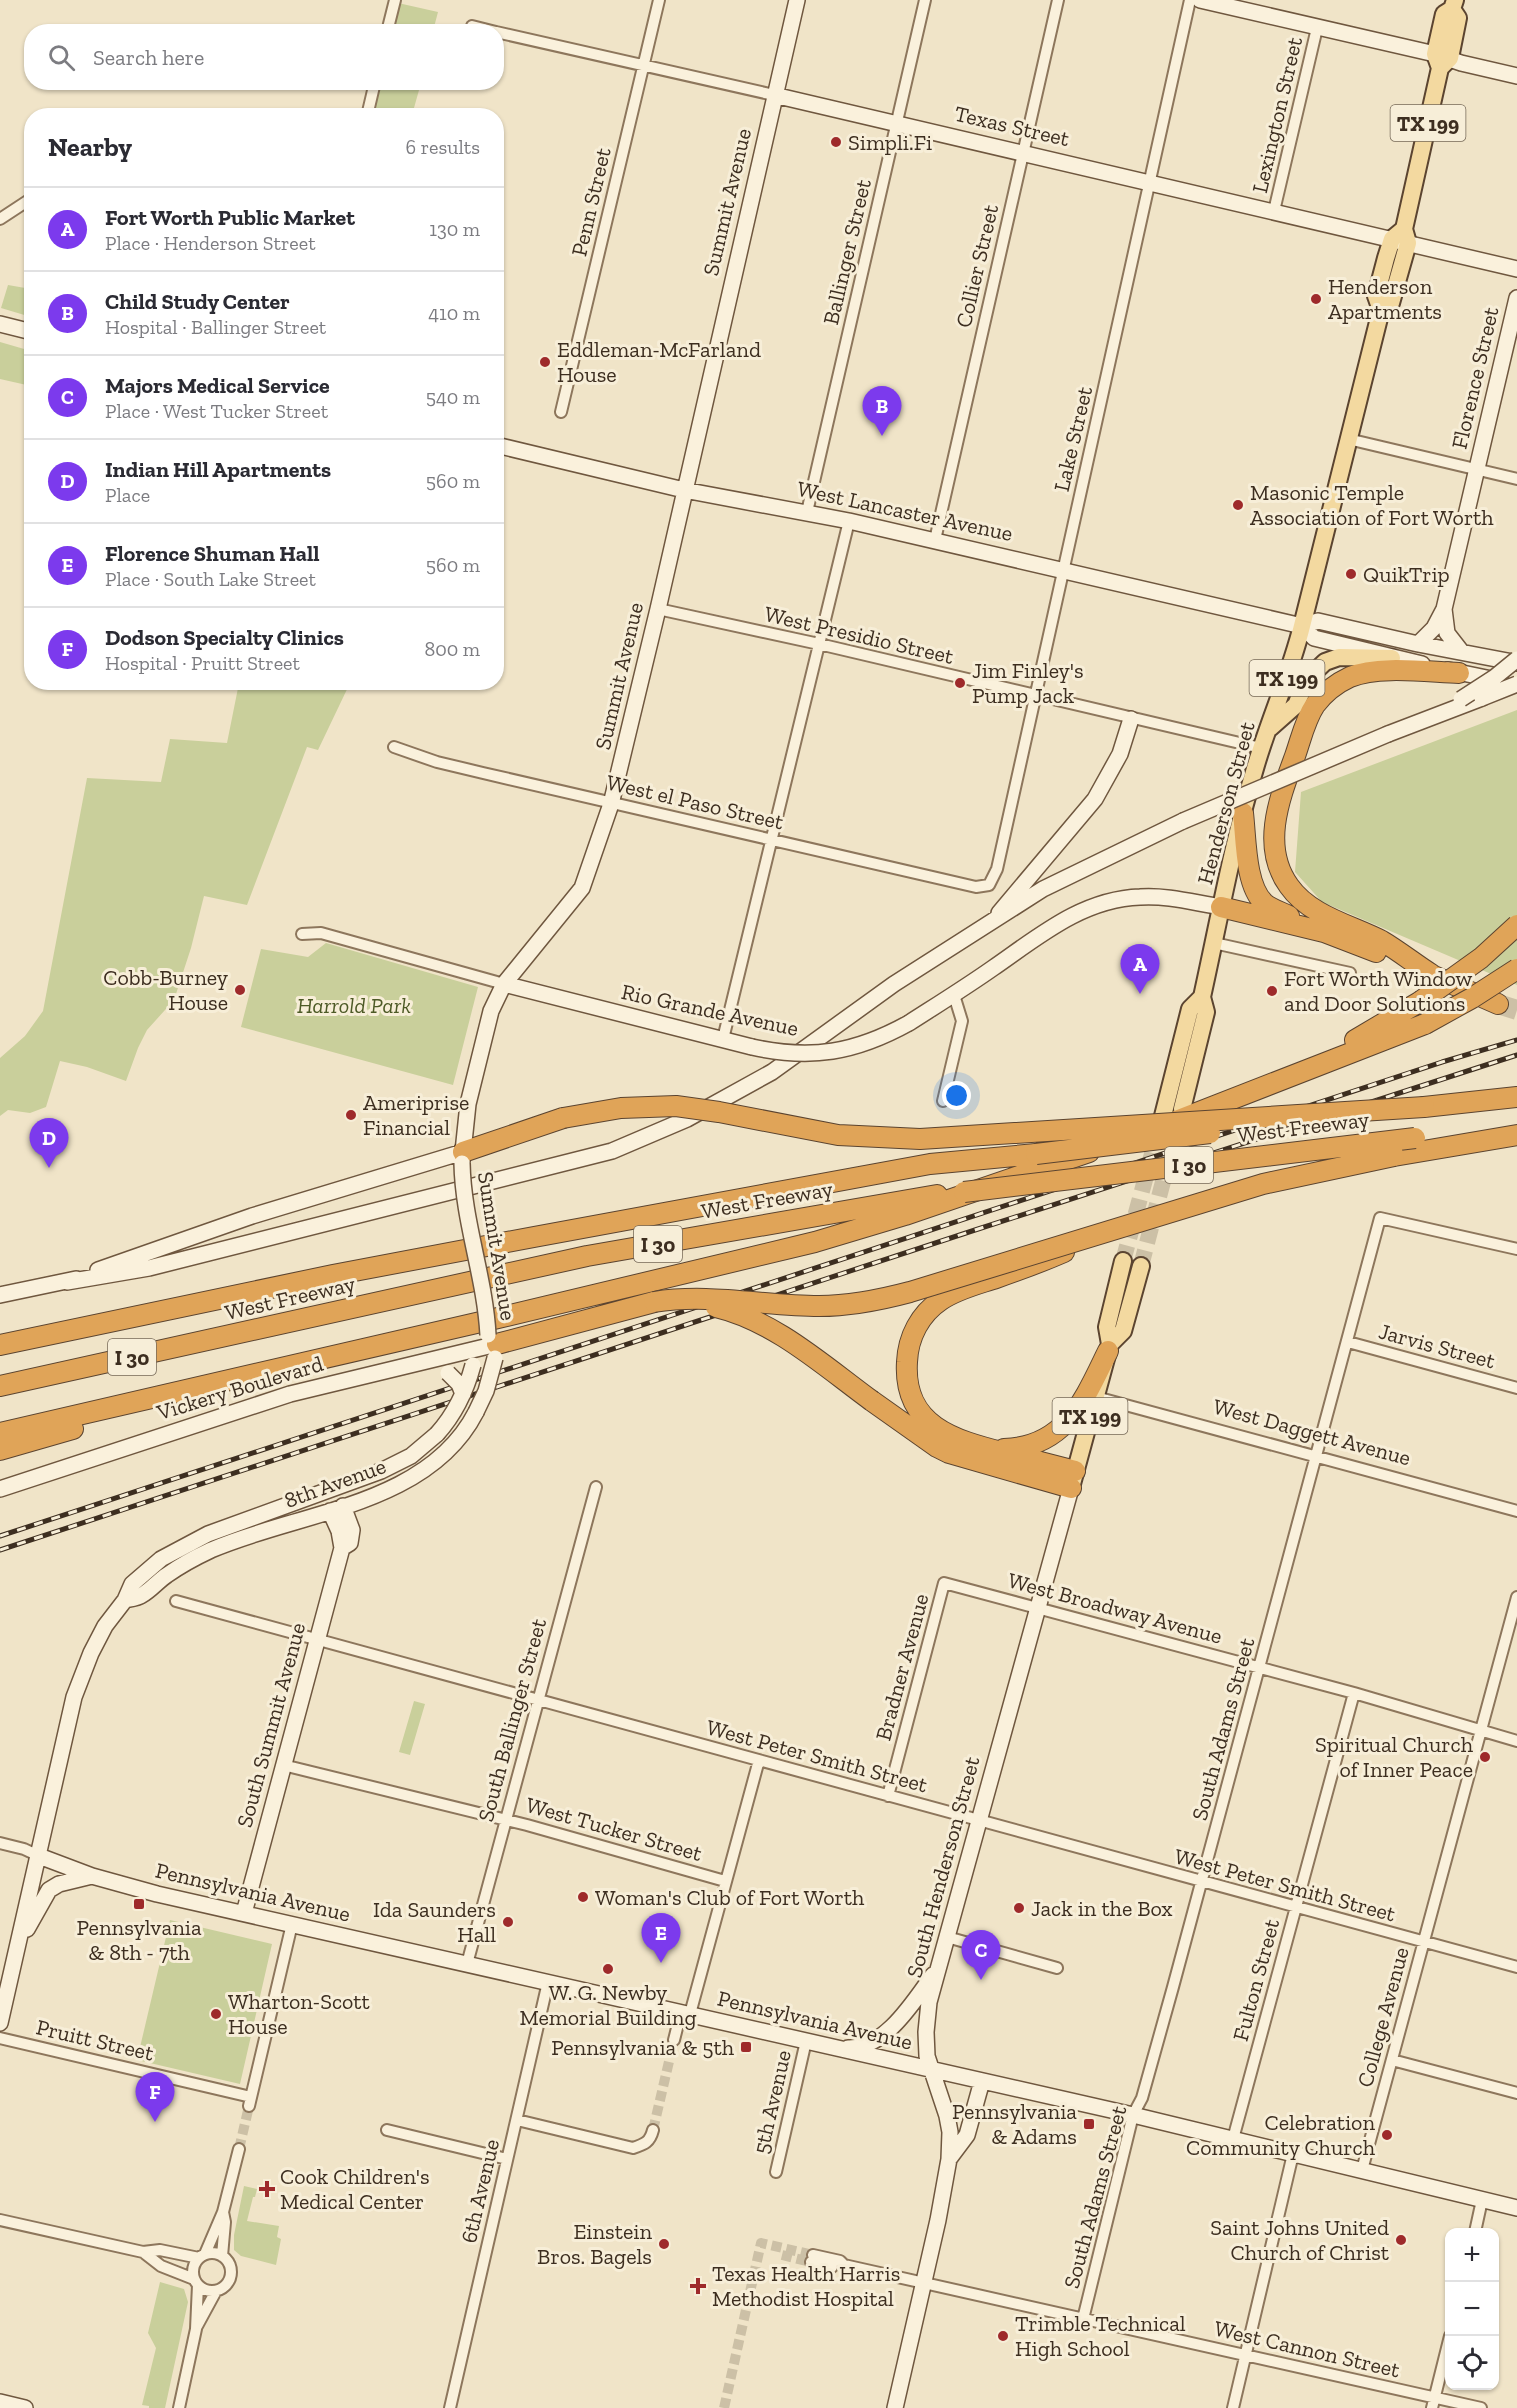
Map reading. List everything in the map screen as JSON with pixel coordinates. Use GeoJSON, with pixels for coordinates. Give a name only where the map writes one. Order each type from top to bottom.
{"type":"FeatureCollection","features":[{"type":"Feature","properties":{"kind":"highway"},"geometry":{"type":"LineString","coordinates":[[1431,975],[1383,942],[1317,911],[1300,899],[1287,885],[1279,868],[1274,850],[1274,831],[1282,795],[1307,722],[1316,705],[1330,690],[1348,678],[1369,673],[1459,673]]}},
{"type":"Feature","properties":{"kind":"highway"},"geometry":{"type":"LineString","coordinates":[[1243,813],[1251,877],[1260,899],[1269,907],[1498,1004]]}},
{"type":"Feature","properties":{"kind":"highway"},"geometry":{"type":"LineString","coordinates":[[1221,907],[1324,932]]}},
{"type":"Feature","properties":{"kind":"highway"},"geometry":{"type":"LineString","coordinates":[[1300,1071],[1421,1001],[1482,958],[1517,925]]}},
{"type":"Feature","properties":{"kind":"highway"},"geometry":{"type":"LineString","coordinates":[[0,1433],[815,1242],[905,1215],[1140,1134],[1425,1024],[1472,998],[1517,969]]}},
{"type":"Feature","properties":{"kind":"highway","name":"West Freeway"},"geometry":{"type":"LineString","coordinates":[[0,1345],[333,1275],[930,1164],[1036,1154],[1517,1097]]}},
{"type":"Feature","properties":{"kind":"highway"},"geometry":{"type":"LineString","coordinates":[[463,1157],[563,1118],[621,1108],[694,1107],[838,1135],[920,1139],[1424,1107]]}},
{"type":"Feature","properties":{"kind":"highway","name":"West Freeway"},"geometry":{"type":"LineString","coordinates":[[0,1386],[587,1256],[921,1196],[1415,1138],[1517,1129]]}},
{"type":"Feature","properties":{"kind":"highway"},"geometry":{"type":"LineString","coordinates":[[493,1346],[619,1310],[654,1302],[688,1298],[798,1305],[859,1303],[910,1292],[1263,1184],[1394,1156],[1517,1135]]}},
{"type":"Feature","properties":{"kind":"highway"},"geometry":{"type":"LineString","coordinates":[[1073,1480],[946,1435],[935,1428],[920,1413],[908,1386],[908,1354],[918,1325],[925,1315],[942,1300],[967,1288],[1034,1265],[1121,1227]]}},
{"type":"Feature","properties":{"kind":"highway"},"geometry":{"type":"LineString","coordinates":[[654,1302],[711,1306],[749,1317],[788,1340],[937,1447],[949,1453],[1073,1480]]}},
{"type":"Feature","properties":{"kind":"highway"},"geometry":{"type":"LineString","coordinates":[[987,1449],[1032,1445],[1058,1430],[1080,1404],[1109,1348]]}},
{"type":"Feature","properties":{"kind":"highway"},"geometry":{"type":"LineString","coordinates":[[0,1450],[315,1359]]}},
{"type":"Feature","properties":{"kind":"main road","name":"Summit Avenue"},"geometry":{"type":"LineString","coordinates":[[477,1349],[493,1346],[465,1202],[463,1157],[468,1104],[479,1053],[490,1011],[504,984],[582,888],[611,804],[658,609],[797,0]]}},
{"type":"Feature","properties":{"kind":"main road"},"geometry":{"type":"LineString","coordinates":[[1200,0],[1442,60],[1517,76]]}},
{"type":"Feature","properties":{"kind":"main road","name":"Henderson Street"},"geometry":{"type":"LineString","coordinates":[[1182,1109],[1206,1012],[1202,997],[1243,813],[1261,748],[1302,626],[1382,310],[1391,303],[1402,237],[1442,60],[1458,18],[1454,5]]}},
{"type":"Feature","properties":{"kind":"main road","name":"Texas Street"},"geometry":{"type":"LineString","coordinates":[[774,95],[1274,211],[1402,237],[1517,269]]}},
{"type":"Feature","properties":{"kind":"main road","name":"Florence Street"},"geometry":{"type":"LineString","coordinates":[[1418,644],[1434,628],[1444,609],[1517,298]]}},
{"type":"Feature","properties":{"kind":"main road"},"geometry":{"type":"LineString","coordinates":[[0,324],[24,330]]}},
{"type":"Feature","properties":{"kind":"main road","name":"West Lancaster Avenue"},"geometry":{"type":"LineString","coordinates":[[504,448],[684,490],[807,512],[935,540],[1302,626],[1318,621],[1418,644],[1517,661]]}},
{"type":"Feature","properties":{"kind":"main road","name":"Florence Street"},"geometry":{"type":"LineString","coordinates":[[1444,609],[1447,633],[1461,651]]}},
{"type":"Feature","properties":{"kind":"main road","name":"West Lancaster Avenue"},"geometry":{"type":"LineString","coordinates":[[1302,626],[1314,638],[1392,658],[1517,684]]}},
{"type":"Feature","properties":{"kind":"main road"},"geometry":{"type":"LineString","coordinates":[[1269,729],[1296,705],[1307,679],[1325,662],[1339,657],[1392,658]]}},
{"type":"Feature","properties":{"kind":"main road"},"geometry":{"type":"LineString","coordinates":[[1426,719],[1461,699],[1517,661]]}},
{"type":"Feature","properties":{"kind":"main road"},"geometry":{"type":"LineString","coordinates":[[0,1295],[160,1265],[612,1151],[687,1119],[772,1072],[894,984],[1044,889],[1183,821],[1388,734],[1517,684]]}},
{"type":"Feature","properties":{"kind":"main road"},"geometry":{"type":"LineString","coordinates":[[987,927],[1095,799],[1120,754],[1131,719]]}},
{"type":"Feature","properties":{"kind":"main road","name":"Rio Grande Avenue"},"geometry":{"type":"LineString","coordinates":[[504,984],[787,1053],[833,1052],[874,1041],[909,1023],[954,995],[1061,921],[1094,906],[1132,897],[1149,897],[1221,907]]}},
{"type":"Feature","properties":{"kind":"main road","name":"Henderson Street"},"geometry":{"type":"LineString","coordinates":[[1163,1116],[1190,1009],[1202,997]]}},
{"type":"Feature","properties":{"kind":"main road"},"geometry":{"type":"LineString","coordinates":[[67,1282],[141,1253],[320,1195],[463,1157]]}},
{"type":"Feature","properties":{"kind":"main road","name":"South Henderson Street"},"geometry":{"type":"LineString","coordinates":[[895,2408],[949,2159],[950,2132],[947,2116],[927,2056],[926,2032],[929,2002],[1109,1348],[1107,1327],[1123,1261]]}},
{"type":"Feature","properties":{"kind":"main road","name":"South Henderson Street"},"geometry":{"type":"LineString","coordinates":[[1109,1348],[1123,1331],[1141,1266]]}},
{"type":"Feature","properties":{"kind":"main road","name":"8th Avenue"},"geometry":{"type":"LineString","coordinates":[[125,1600],[142,1595],[166,1575],[214,1549],[389,1489],[421,1472],[444,1454],[467,1426],[486,1391],[493,1346]]}},
{"type":"Feature","properties":{"kind":"main road","name":"8th Avenue"},"geometry":{"type":"LineString","coordinates":[[0,2023],[6,1972],[19,1941],[78,1683],[97,1640],[125,1600],[132,1584],[161,1559],[192,1541],[245,1519],[381,1471],[411,1456],[437,1434],[456,1409],[477,1349]]}},
{"type":"Feature","properties":{"kind":"main road","name":"Vickery Boulevard"},"geometry":{"type":"LineString","coordinates":[[0,1489],[271,1399],[477,1349]]}},
{"type":"Feature","properties":{"kind":"main road"},"geometry":{"type":"LineString","coordinates":[[413,1363],[448,1372],[459,1384],[463,1394]]}},
{"type":"Feature","properties":{"kind":"main road","name":"South Summit Avenue"},"geometry":{"type":"LineString","coordinates":[[244,1913],[342,1548],[336,1508]]}},
{"type":"Feature","properties":{"kind":"main road","name":"Pennsylvania Avenue"},"geometry":{"type":"LineString","coordinates":[[39,1856],[92,1876],[157,1894],[982,2080],[1517,2208]]}},
{"type":"Feature","properties":{"kind":"main road"},"geometry":{"type":"LineString","coordinates":[[19,1941],[49,1890],[59,1884],[92,1876]]}},
{"type":"Feature","properties":{"kind":"main road"},"geometry":{"type":"LineString","coordinates":[[838,2048],[862,2046],[883,2034],[909,2009],[938,1967]]}},
{"type":"Feature","properties":{"kind":"main road"},"geometry":{"type":"LineString","coordinates":[[949,2159],[967,2134],[982,2080]]}},
{"type":"Feature","properties":{"kind":"main road"},"geometry":{"type":"LineString","coordinates":[[0,2402],[25,2408]]}},
{"type":"Feature","properties":{"kind":"street"},"geometry":{"type":"LineString","coordinates":[[389,24],[394,0]]}},
{"type":"Feature","properties":{"kind":"street","name":"Penn Street"},"geometry":{"type":"LineString","coordinates":[[561,412],[658,0]]}},
{"type":"Feature","properties":{"kind":"street","name":"Ballinger Street"},"geometry":{"type":"LineString","coordinates":[[807,512],[925,0]]}},
{"type":"Feature","properties":{"kind":"street","name":"Collier Street"},"geometry":{"type":"LineString","coordinates":[[935,540],[1058,0]]}},
{"type":"Feature","properties":{"kind":"street","name":"Lake Street"},"geometry":{"type":"LineString","coordinates":[[988,885],[997,869],[1190,0]]}},
{"type":"Feature","properties":{"kind":"street","name":"Lexington Street"},"geometry":{"type":"LineString","coordinates":[[1274,211],[1317,28]]}},
{"type":"Feature","properties":{"kind":"street","name":"Texas Street"},"geometry":{"type":"LineString","coordinates":[[504,34],[774,95]]}},
{"type":"Feature","properties":{"kind":"street"},"geometry":{"type":"LineString","coordinates":[[369,108],[373,90]]}},
{"type":"Feature","properties":{"kind":"street"},"geometry":{"type":"LineString","coordinates":[[0,219],[24,203]]}},
{"type":"Feature","properties":{"kind":"street"},"geometry":{"type":"LineString","coordinates":[[1348,439],[1517,479]]}},
{"type":"Feature","properties":{"kind":"street"},"geometry":{"type":"LineString","coordinates":[[723,1039],[849,521]]}},
{"type":"Feature","properties":{"kind":"street","name":"West Presidio Street"},"geometry":{"type":"LineString","coordinates":[[658,609],[819,644],[1261,748]]}},
{"type":"Feature","properties":{"kind":"street","name":"West el Paso Street"},"geometry":{"type":"LineString","coordinates":[[394,747],[437,762],[611,804],[976,887],[988,885]]}},
{"type":"Feature","properties":{"kind":"street","name":"Rio Grande Avenue"},"geometry":{"type":"LineString","coordinates":[[302,934],[321,933],[504,984]]}},
{"type":"Feature","properties":{"kind":"street"},"geometry":{"type":"LineString","coordinates":[[1214,943],[1350,973]]}},
{"type":"Feature","properties":{"kind":"street"},"geometry":{"type":"LineString","coordinates":[[943,1101],[962,1021],[954,995]]}},
{"type":"Feature","properties":{"kind":"street","name":"South Adams Street"},"geometry":{"type":"LineString","coordinates":[[1083,2319],[1133,2115],[1142,2098],[1202,1882],[1380,1218],[1517,1249]]}},
{"type":"Feature","properties":{"kind":"street","name":"Jarvis Street"},"geometry":{"type":"LineString","coordinates":[[1348,1342],[1517,1388]]}},
{"type":"Feature","properties":{"kind":"street","name":"West Daggett Avenue"},"geometry":{"type":"LineString","coordinates":[[1096,1397],[1517,1511]]}},
{"type":"Feature","properties":{"kind":"street","name":"South Ballinger Street"},"geometry":{"type":"LineString","coordinates":[[467,1965],[596,1487]]}},
{"type":"Feature","properties":{"kind":"street","name":"West Broadway Avenue"},"geometry":{"type":"LineString","coordinates":[[944,1583],[1260,1667],[1517,1741]]}},
{"type":"Feature","properties":{"kind":"street","name":"Bradner Avenue"},"geometry":{"type":"LineString","coordinates":[[888,1796],[944,1583]]}},
{"type":"Feature","properties":{"kind":"street","name":"College Avenue"},"geometry":{"type":"LineString","coordinates":[[1362,2170],[1517,1596]]}},
{"type":"Feature","properties":{"kind":"street","name":"West Peter Smith Street"},"geometry":{"type":"LineString","coordinates":[[176,1600],[1517,1967]]}},
{"type":"Feature","properties":{"kind":"street","name":"Fulton Street"},"geometry":{"type":"LineString","coordinates":[[1233,2139],[1354,1693]]}},
{"type":"Feature","properties":{"kind":"street"},"geometry":{"type":"LineString","coordinates":[[674,2040],[685,2013],[759,1760]]}},
{"type":"Feature","properties":{"kind":"street","name":"West Tucker Street"},"geometry":{"type":"LineString","coordinates":[[283,1765],[506,1819],[725,1881]]}},
{"type":"Feature","properties":{"kind":"street","name":"Pennsylvania Avenue"},"geometry":{"type":"LineString","coordinates":[[0,1843],[24,1849],[39,1856]]}},
{"type":"Feature","properties":{"kind":"street","name":"Pruitt Street"},"geometry":{"type":"LineString","coordinates":[[0,2038],[250,2101],[292,1924]]}},
{"type":"Feature","properties":{"kind":"street"},"geometry":{"type":"LineString","coordinates":[[946,1937],[1057,1968]]}},
{"type":"Feature","properties":{"kind":"street","name":"6th Avenue"},"geometry":{"type":"LineString","coordinates":[[450,2408],[548,1982]]}},
{"type":"Feature","properties":{"kind":"street","name":"5th Avenue"},"geometry":{"type":"LineString","coordinates":[[776,2172],[806,2041]]}},
{"type":"Feature","properties":{"kind":"street"},"geometry":{"type":"LineString","coordinates":[[1392,2060],[1517,2093]]}},
{"type":"Feature","properties":{"kind":"street"},"geometry":{"type":"LineString","coordinates":[[517,2120],[633,2148],[651,2139],[653,2130]]}},
{"type":"Feature","properties":{"kind":"street"},"geometry":{"type":"LineString","coordinates":[[387,2130],[507,2159]]}},
{"type":"Feature","properties":{"kind":"street"},"geometry":{"type":"LineString","coordinates":[[179,2408],[196,2329],[196,2282],[193,2268],[202,2256],[223,2212],[239,2149]]}},
{"type":"Feature","properties":{"kind":"street"},"geometry":{"type":"LineString","coordinates":[[1233,2408],[1293,2154]]}},
{"type":"Feature","properties":{"kind":"street"},"geometry":{"type":"LineString","coordinates":[[1476,2228],[1482,2200]]}},
{"type":"Feature","properties":{"kind":"street"},"geometry":{"type":"LineString","coordinates":[[222,2256],[225,2222],[223,2212]]}},
{"type":"Feature","properties":{"kind":"street"},"geometry":{"type":"LineString","coordinates":[[0,2220],[143,2252],[160,2250],[202,2256],[211,2253],[222,2256],[229,2264],[231,2274],[228,2283],[216,2291],[196,2329]]}},
{"type":"Feature","properties":{"kind":"street"},"geometry":{"type":"LineString","coordinates":[[143,2252],[161,2266],[196,2282],[206,2291],[216,2291]]}},
{"type":"Feature","properties":{"kind":"street","name":"West Cannon Street"},"geometry":{"type":"LineString","coordinates":[[812,2258],[840,2261],[844,2265],[1246,2355],[1433,2403],[1481,2408]]}},
{"type":"Feature","properties":{"kind":"street"},"geometry":{"type":"LineString","coordinates":[[1433,2403],[1445,2353]]}},
{"type":"Feature","properties":{"kind":"green space"},"geometry":{"type":"Polygon","coordinates":[[[398,3],[438,12],[435,24],[394,24],[398,3]]]}},
{"type":"Feature","properties":{"kind":"green space"},"geometry":{"type":"Polygon","coordinates":[[[379,90],[419,90],[414,108],[375,108],[379,90]]]}},
{"type":"Feature","properties":{"kind":"green space"},"geometry":{"type":"Polygon","coordinates":[[[8,285],[24,288],[24,315],[1,308],[8,285]]]}},
{"type":"Feature","properties":{"kind":"green space"},"geometry":{"type":"Polygon","coordinates":[[[0,342],[24,349],[24,384],[0,379],[0,342]]]}},
{"type":"Feature","properties":{"kind":"green space"},"geometry":{"type":"Polygon","coordinates":[[[238,690],[347,690],[318,750],[307,747],[247,905],[204,896],[191,948],[174,1000],[147,1030],[126,1081],[87,1067],[60,1061],[46,1107],[30,1113],[8,1110],[0,1116],[0,1058],[25,1036],[43,1011],[87,778],[161,782],[170,739],[227,743],[238,690]]]}},
{"type":"Feature","properties":{"kind":"green space"},"geometry":{"type":"Polygon","coordinates":[[[1517,710],[1517,985],[1322,902],[1295,872],[1301,792],[1517,710]]]}},
{"type":"Feature","properties":{"kind":"green space","name":"Harrold Park"},"geometry":{"type":"Polygon","coordinates":[[[326,943],[478,987],[453,1085],[241,1027],[261,949],[308,957],[326,943]]]}},
{"type":"Feature","properties":{"kind":"green space"},"geometry":{"type":"Polygon","coordinates":[[[414,1701],[425,1704],[410,1755],[399,1752],[414,1701]]]}},
{"type":"Feature","properties":{"kind":"green space"},"geometry":{"type":"Polygon","coordinates":[[[170,1920],[272,1944],[240,2084],[137,2060],[170,1920]]]}},
{"type":"Feature","properties":{"kind":"green space"},"geometry":{"type":"Polygon","coordinates":[[[244,2186],[257,2189],[247,2221],[279,2226],[277,2237],[281,2239],[276,2265],[241,2256],[234,2250],[234,2235],[244,2186]]]}},
{"type":"Feature","properties":{"kind":"green space"},"geometry":{"type":"Polygon","coordinates":[[[160,2282],[184,2289],[188,2302],[165,2408],[149,2408],[149,2406],[142,2405],[156,2348],[148,2333],[160,2282]]]}},
{"type":"Feature","properties":{"kind":"tunnel"},"geometry":{"type":"LineString","coordinates":[[1498,1004],[1517,1010]]}},
{"type":"Feature","properties":{"kind":"tunnel"},"geometry":{"type":"LineString","coordinates":[[1123,1261],[1159,1128]]}},
{"type":"Feature","properties":{"kind":"tunnel"},"geometry":{"type":"LineString","coordinates":[[1141,1266],[1177,1128]]}},
{"type":"Feature","properties":{"kind":"tunnel"},"geometry":{"type":"LineString","coordinates":[[653,2130],[674,2040]]}},
{"type":"Feature","properties":{"kind":"tunnel"},"geometry":{"type":"LineString","coordinates":[[239,2149],[249,2106]]}},
{"type":"Feature","properties":{"kind":"tunnel"},"geometry":{"type":"LineString","coordinates":[[724,2408],[761,2243],[813,2255]]}},
{"type":"Feature","properties":{"kind":"tunnel"},"geometry":{"type":"LineString","coordinates":[[782,2255],[811,2262]]}},
{"type":"Feature","properties":{"kind":"railway"},"geometry":{"type":"LineString","coordinates":[[0,1536],[1442,1062],[1517,1040]]}},
{"type":"Feature","properties":{"kind":"railway"},"geometry":{"type":"LineString","coordinates":[[0,1550],[1517,1055]]}},
{"type":"Feature","properties":{"kind":"place","name":"Simpli.Fi"},"geometry":{"type":"Point","coordinates":[836,142]}},
{"type":"Feature","properties":{"kind":"place","name":"Henderson Apartments"},"geometry":{"type":"Point","coordinates":[1316,299]}},
{"type":"Feature","properties":{"kind":"place","name":"Eddleman-McFarland House"},"geometry":{"type":"Point","coordinates":[545,362]}},
{"type":"Feature","properties":{"kind":"place","name":"Child Study Center"},"geometry":{"type":"Point","coordinates":[882,436]}},
{"type":"Feature","properties":{"kind":"place","name":"Masonic Temple Association of Fort Worth"},"geometry":{"type":"Point","coordinates":[1238,505]}},
{"type":"Feature","properties":{"kind":"place","name":"QuikTrip"},"geometry":{"type":"Point","coordinates":[1351,574]}},
{"type":"Feature","properties":{"kind":"place","name":"Jim Finley's Pump Jack"},"geometry":{"type":"Point","coordinates":[960,683]}},
{"type":"Feature","properties":{"kind":"place","name":"Cobb-Burney House"},"geometry":{"type":"Point","coordinates":[240,990]}},
{"type":"Feature","properties":{"kind":"place","name":"Fort Worth Window and Door Solutions"},"geometry":{"type":"Point","coordinates":[1272,991]}},
{"type":"Feature","properties":{"kind":"place","name":"Fort Worth Public Market"},"geometry":{"type":"Point","coordinates":[1140,994]}},
{"type":"Feature","properties":{"kind":"place","name":"Ameriprise Financial"},"geometry":{"type":"Point","coordinates":[351,1115]}},
{"type":"Feature","properties":{"kind":"place","name":"Indian Hill Apartments"},"geometry":{"type":"Point","coordinates":[49,1168]}},
{"type":"Feature","properties":{"kind":"place","name":"Spiritual Church of Inner Peace"},"geometry":{"type":"Point","coordinates":[1485,1757]}},
{"type":"Feature","properties":{"kind":"place","name":"Woman's Club of Fort Worth"},"geometry":{"type":"Point","coordinates":[583,1897]}},
{"type":"Feature","properties":{"kind":"place","name":"Pennsylvania & 8th - 7th"},"geometry":{"type":"Point","coordinates":[139,1904]}},
{"type":"Feature","properties":{"kind":"place","name":"Jack in the Box"},"geometry":{"type":"Point","coordinates":[1019,1908]}},
{"type":"Feature","properties":{"kind":"place","name":"Ida Saunders Hall"},"geometry":{"type":"Point","coordinates":[508,1922]}},
{"type":"Feature","properties":{"kind":"place","name":"Florence Shuman Hall"},"geometry":{"type":"Point","coordinates":[661,1963]}},
{"type":"Feature","properties":{"kind":"place","name":"W. G. Newby Memorial Building"},"geometry":{"type":"Point","coordinates":[608,1969]}},
{"type":"Feature","properties":{"kind":"place","name":"Majors Medical Service"},"geometry":{"type":"Point","coordinates":[981,1980]}},
{"type":"Feature","properties":{"kind":"place","name":"Wharton-Scott House"},"geometry":{"type":"Point","coordinates":[216,2014]}},
{"type":"Feature","properties":{"kind":"place","name":"Pennsylvania & 5th"},"geometry":{"type":"Point","coordinates":[746,2047]}},
{"type":"Feature","properties":{"kind":"place","name":"Dodson Specialty Clinics"},"geometry":{"type":"Point","coordinates":[155,2122]}},
{"type":"Feature","properties":{"kind":"place","name":"Pennsylvania & Adams"},"geometry":{"type":"Point","coordinates":[1089,2124]}},
{"type":"Feature","properties":{"kind":"place","name":"Celebration Community Church"},"geometry":{"type":"Point","coordinates":[1387,2135]}},
{"type":"Feature","properties":{"kind":"place","name":"Cook Children's Medical Center"},"geometry":{"type":"Point","coordinates":[267,2189]}},
{"type":"Feature","properties":{"kind":"place","name":"Saint Johns United Church of Christ"},"geometry":{"type":"Point","coordinates":[1401,2240]}},
{"type":"Feature","properties":{"kind":"place","name":"Einstein Bros. Bagels"},"geometry":{"type":"Point","coordinates":[664,2244]}},
{"type":"Feature","properties":{"kind":"place","name":"Texas Health Harris Methodist Hospital"},"geometry":{"type":"Point","coordinates":[698,2286]}},
{"type":"Feature","properties":{"kind":"place","name":"Trimble Technical High School"},"geometry":{"type":"Point","coordinates":[1003,2336]}}]}
